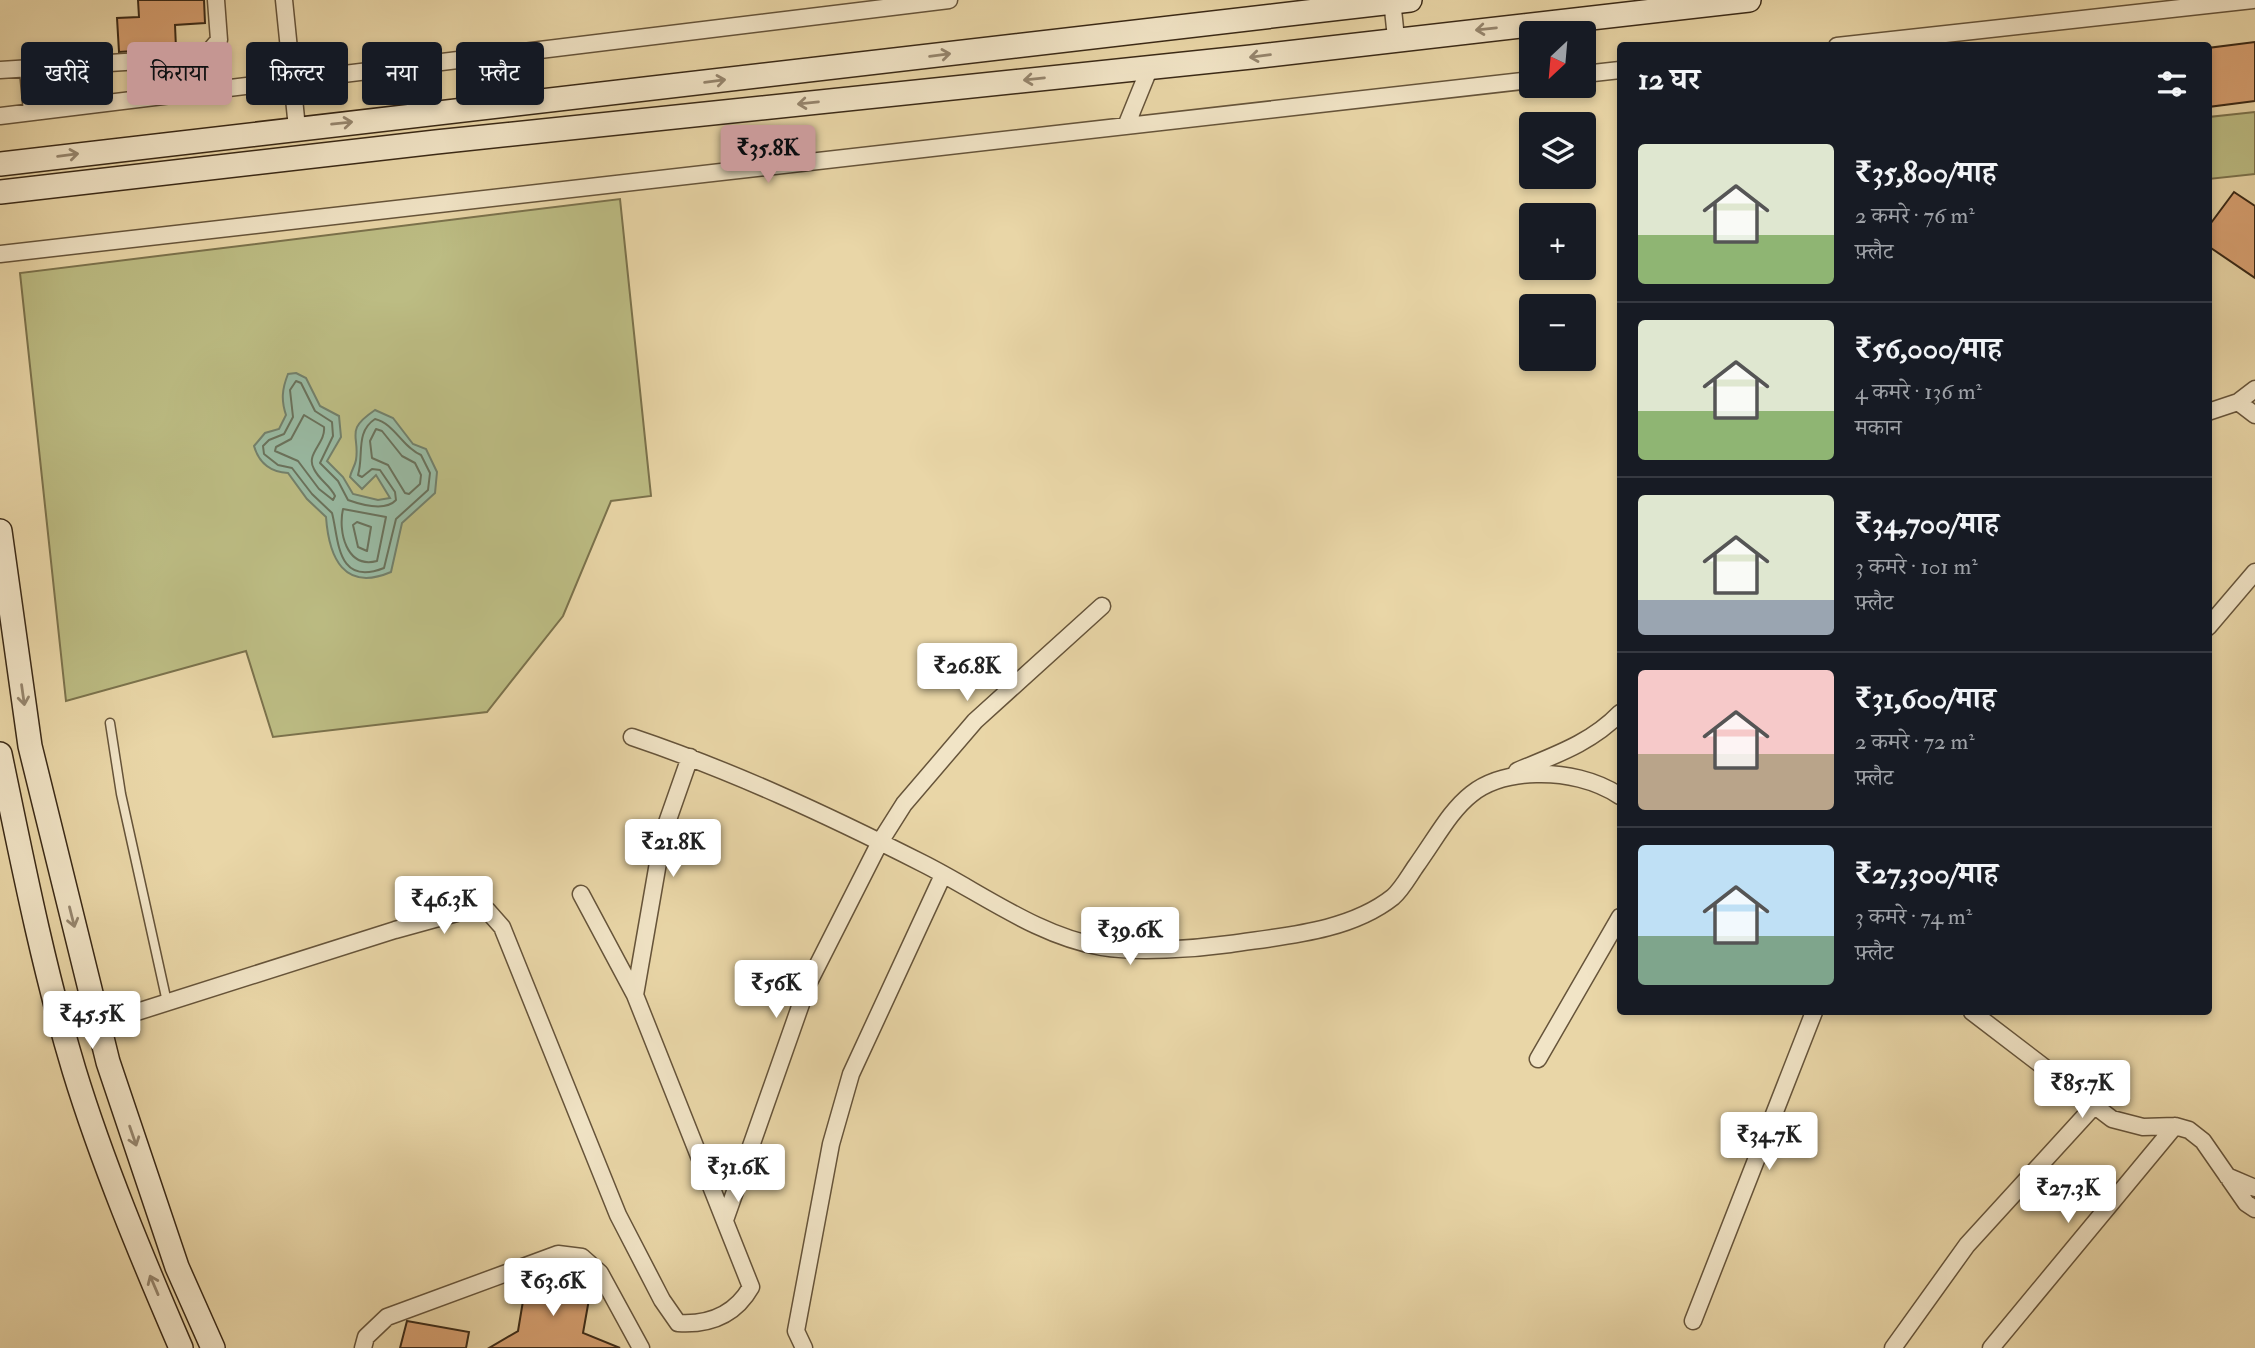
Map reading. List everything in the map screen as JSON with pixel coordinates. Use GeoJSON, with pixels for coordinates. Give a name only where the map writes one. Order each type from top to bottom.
{"type":"FeatureCollection","features":[{"type":"Feature","properties":{"kind":"street"},"geometry":{"type":"LineString","coordinates":[[113,63],[187,58],[208,53],[219,40],[216,0]]}},
{"type":"Feature","properties":{"kind":"street"},"geometry":{"type":"LineString","coordinates":[[284,0],[287,42]]}},
{"type":"Feature","properties":{"kind":"street"},"geometry":{"type":"LineString","coordinates":[[348,74],[949,0]]}},
{"type":"Feature","properties":{"kind":"street"},"geometry":{"type":"LineString","coordinates":[[0,192],[436,142],[1150,67],[1749,0]]}},
{"type":"Feature","properties":{"kind":"street"},"geometry":{"type":"LineString","coordinates":[[1873,42],[2253,0]]}},
{"type":"Feature","properties":{"kind":"street"},"geometry":{"type":"LineString","coordinates":[[0,164],[1398,1],[1396,38]]}},
{"type":"Feature","properties":{"kind":"street"},"geometry":{"type":"LineString","coordinates":[[1128,121],[1150,67]]}},
{"type":"Feature","properties":{"kind":"street"},"geometry":{"type":"LineString","coordinates":[[0,70],[21,69]]}},
{"type":"Feature","properties":{"kind":"street"},"geometry":{"type":"LineString","coordinates":[[1596,73],[1617,70]]}},
{"type":"Feature","properties":{"kind":"street"},"geometry":{"type":"LineString","coordinates":[[0,254],[1128,121],[1519,81]]}},
{"type":"Feature","properties":{"kind":"street"},"geometry":{"type":"LineString","coordinates":[[0,116],[246,86]]}},
{"type":"Feature","properties":{"kind":"street"},"geometry":{"type":"LineString","coordinates":[[32,105],[32,112]]}},
{"type":"Feature","properties":{"kind":"street"},"geometry":{"type":"LineString","coordinates":[[294,105],[297,128]]}},
{"type":"Feature","properties":{"kind":"street"},"geometry":{"type":"LineString","coordinates":[[2212,411],[2238,402],[2255,389]]}},
{"type":"Feature","properties":{"kind":"street"},"geometry":{"type":"LineString","coordinates":[[2238,402],[2255,415]]}},
{"type":"Feature","properties":{"kind":"street"},"geometry":{"type":"LineString","coordinates":[[0,531],[30,746],[108,1062],[177,1268],[212,1348]]}},
{"type":"Feature","properties":{"kind":"street"},"geometry":{"type":"LineString","coordinates":[[2212,622],[2255,572]]}},
{"type":"Feature","properties":{"kind":"street"},"geometry":{"type":"LineString","coordinates":[[725,1220],[808,984],[880,842],[904,804],[975,721],[1102,606]]}},
{"type":"Feature","properties":{"kind":"street"},"geometry":{"type":"LineString","coordinates":[[632,737],[690,757],[805,805],[1028,921],[1102,947],[1135,949],[1226,944],[1322,928],[1371,912],[1396,895],[1462,800],[1482,785],[1582,745],[1617,716]]}},
{"type":"Feature","properties":{"kind":"street"},"geometry":{"type":"LineString","coordinates":[[0,754],[28,892],[75,1071],[149,1274],[181,1348]]}},
{"type":"Feature","properties":{"kind":"street"},"geometry":{"type":"LineString","coordinates":[[635,995],[663,834],[690,757]]}},
{"type":"Feature","properties":{"kind":"street"},"geometry":{"type":"LineString","coordinates":[[1507,775],[1574,777],[1617,795]]}},
{"type":"Feature","properties":{"kind":"street"},"geometry":{"type":"LineString","coordinates":[[804,1348],[796,1331],[831,1143],[851,1074],[943,875]]}},
{"type":"Feature","properties":{"kind":"street"},"geometry":{"type":"LineString","coordinates":[[99,1024],[395,930],[471,909],[487,910],[502,927],[618,1215],[662,1300],[678,1323],[702,1324],[742,1304],[751,1287],[635,995],[581,894]]}},
{"type":"Feature","properties":{"kind":"street"},"geometry":{"type":"LineString","coordinates":[[1538,1059],[1617,921]]}},
{"type":"Feature","properties":{"kind":"street"},"geometry":{"type":"LineString","coordinates":[[1693,1321],[1813,1015]]}},
{"type":"Feature","properties":{"kind":"street"},"geometry":{"type":"LineString","coordinates":[[1984,1015],[2112,1119],[2127,1125],[2175,1126],[2189,1130],[2203,1141],[2246,1203],[2255,1209]]}},
{"type":"Feature","properties":{"kind":"street"},"geometry":{"type":"LineString","coordinates":[[1893,1348],[1967,1245],[2094,1106]]}},
{"type":"Feature","properties":{"kind":"street"},"geometry":{"type":"LineString","coordinates":[[1991,1348],[2175,1126]]}},
{"type":"Feature","properties":{"kind":"street"},"geometry":{"type":"LineString","coordinates":[[2225,1175],[2255,1188]]}},
{"type":"Feature","properties":{"kind":"street"},"geometry":{"type":"LineString","coordinates":[[363,1348],[366,1337],[387,1317],[558,1254],[582,1257],[600,1273],[641,1348]]}},
{"type":"Feature","properties":{"kind":"lane"},"geometry":{"type":"LineString","coordinates":[[110,723],[121,794],[167,1002]]}},
{"type":"Feature","properties":{"kind":"green space"},"geometry":{"type":"Polygon","coordinates":[[[2255,112],[2255,174],[2212,179],[2212,117],[2255,112]]]}},
{"type":"Feature","properties":{"kind":"green space"},"geometry":{"type":"Polygon","coordinates":[[[620,199],[651,496],[611,501],[563,616],[487,712],[273,737],[246,651],[66,701],[20,273],[620,199]]]}},
{"type":"Feature","properties":{"kind":"water"},"geometry":{"type":"Polygon","coordinates":[[[296,373],[306,378],[320,406],[339,416],[341,437],[327,461],[343,477],[353,494],[378,500],[390,498],[376,475],[362,489],[350,477],[357,452],[356,428],[375,410],[393,418],[413,444],[426,449],[437,472],[435,493],[402,523],[391,572],[361,578],[342,567],[331,546],[326,517],[307,499],[288,473],[271,468],[262,462],[256,452],[254,446],[265,433],[279,429],[286,415],[283,390],[286,379],[288,374],[296,373]]]}},
{"type":"Feature","properties":{"kind":"building"},"geometry":{"type":"Polygon","coordinates":[[[138,0],[204,0],[205,23],[175,25],[176,42],[127,42],[127,51],[119,52],[117,18],[139,17],[138,0]]]}},
{"type":"Feature","properties":{"kind":"building"},"geometry":{"type":"Polygon","coordinates":[[[2255,42],[2255,101],[2212,106],[2212,47],[2255,42]]]}},
{"type":"Feature","properties":{"kind":"building"},"geometry":{"type":"Polygon","coordinates":[[[2234,192],[2255,206],[2255,278],[2212,249],[2212,222],[2234,192]]]}},
{"type":"Feature","properties":{"kind":"building"},"geometry":{"type":"Polygon","coordinates":[[[527,1277],[591,1288],[583,1333],[620,1348],[489,1348],[518,1331],[527,1277]]]}},
{"type":"Feature","properties":{"kind":"building"},"geometry":{"type":"Polygon","coordinates":[[[407,1321],[469,1332],[466,1348],[400,1348],[407,1321]]]}}]}
